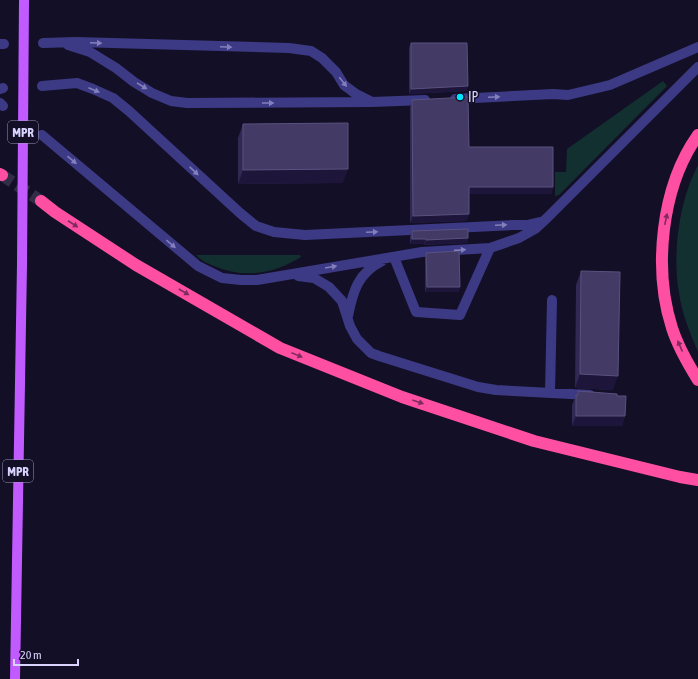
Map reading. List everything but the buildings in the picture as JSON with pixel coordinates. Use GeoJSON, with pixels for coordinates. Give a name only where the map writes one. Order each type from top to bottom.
{"type":"FeatureCollection","features":[{"type":"Feature","properties":{"kind":"highway"},"geometry":{"type":"LineString","coordinates":[[698,135],[682,164],[671,194],[664,227],[662,261],[664,296],[672,329],[686,360],[698,380]]}},
{"type":"Feature","properties":{"kind":"highway"},"geometry":{"type":"LineString","coordinates":[[41,201],[55,212],[136,265],[280,348],[402,397],[534,442],[698,480]]}},
{"type":"Feature","properties":{"kind":"main road","name":"MPR"},"geometry":{"type":"LineString","coordinates":[[15,679],[22,264],[24,0]]}},
{"type":"Feature","properties":{"kind":"lane"},"geometry":{"type":"LineString","coordinates":[[58,42],[90,52],[152,93],[171,101],[187,103],[372,102],[554,94],[568,95],[610,85],[698,47]]}},
{"type":"Feature","properties":{"kind":"lane"},"geometry":{"type":"LineString","coordinates":[[43,43],[76,42],[289,48],[311,51],[322,58],[336,72],[344,85],[356,94],[372,102]]}},
{"type":"Feature","properties":{"kind":"lane"},"geometry":{"type":"LineString","coordinates":[[42,135],[198,266],[222,278],[257,280],[422,252],[490,248],[519,238],[535,229],[698,67]]}},
{"type":"Feature","properties":{"kind":"lane"},"geometry":{"type":"LineString","coordinates":[[42,86],[77,83],[113,98],[240,213],[256,226],[274,232],[305,235],[527,225],[542,222]]}},
{"type":"Feature","properties":{"kind":"lane"},"geometry":{"type":"LineString","coordinates":[[392,257],[416,312],[460,315],[490,248]]}},
{"type":"Feature","properties":{"kind":"lane"},"geometry":{"type":"LineString","coordinates":[[348,318],[351,301],[356,286],[365,272],[376,264],[392,257]]}},
{"type":"Feature","properties":{"kind":"lane"},"geometry":{"type":"LineString","coordinates":[[288,275],[314,278],[329,287],[342,301],[350,326],[357,339],[371,353],[478,387],[496,390],[598,396]]}},
{"type":"Feature","properties":{"kind":"lane"},"geometry":{"type":"LineString","coordinates":[[550,393],[552,300]]}},
{"type":"Feature","properties":{"kind":"green space"},"geometry":{"type":"Polygon","coordinates":[[[663,81],[667,86],[559,195],[555,196],[555,172],[566,172],[567,149],[663,81]]]}},
{"type":"Feature","properties":{"kind":"green space"},"geometry":{"type":"Polygon","coordinates":[[[698,165],[698,352],[689,331],[682,308],[676,261],[682,211],[691,179],[698,165]]]}},
{"type":"Feature","properties":{"kind":"green space"},"geometry":{"type":"Polygon","coordinates":[[[196,255],[300,255],[301,257],[291,263],[270,271],[248,273],[225,270],[204,262],[196,255]]]}},
{"type":"Feature","properties":{"kind":"tunnel"},"geometry":{"type":"LineString","coordinates":[[2,175],[41,201]]}},
{"type":"Feature","properties":{"kind":"place","name":"IP"},"geometry":{"type":"Point","coordinates":[460,97]}}]}
